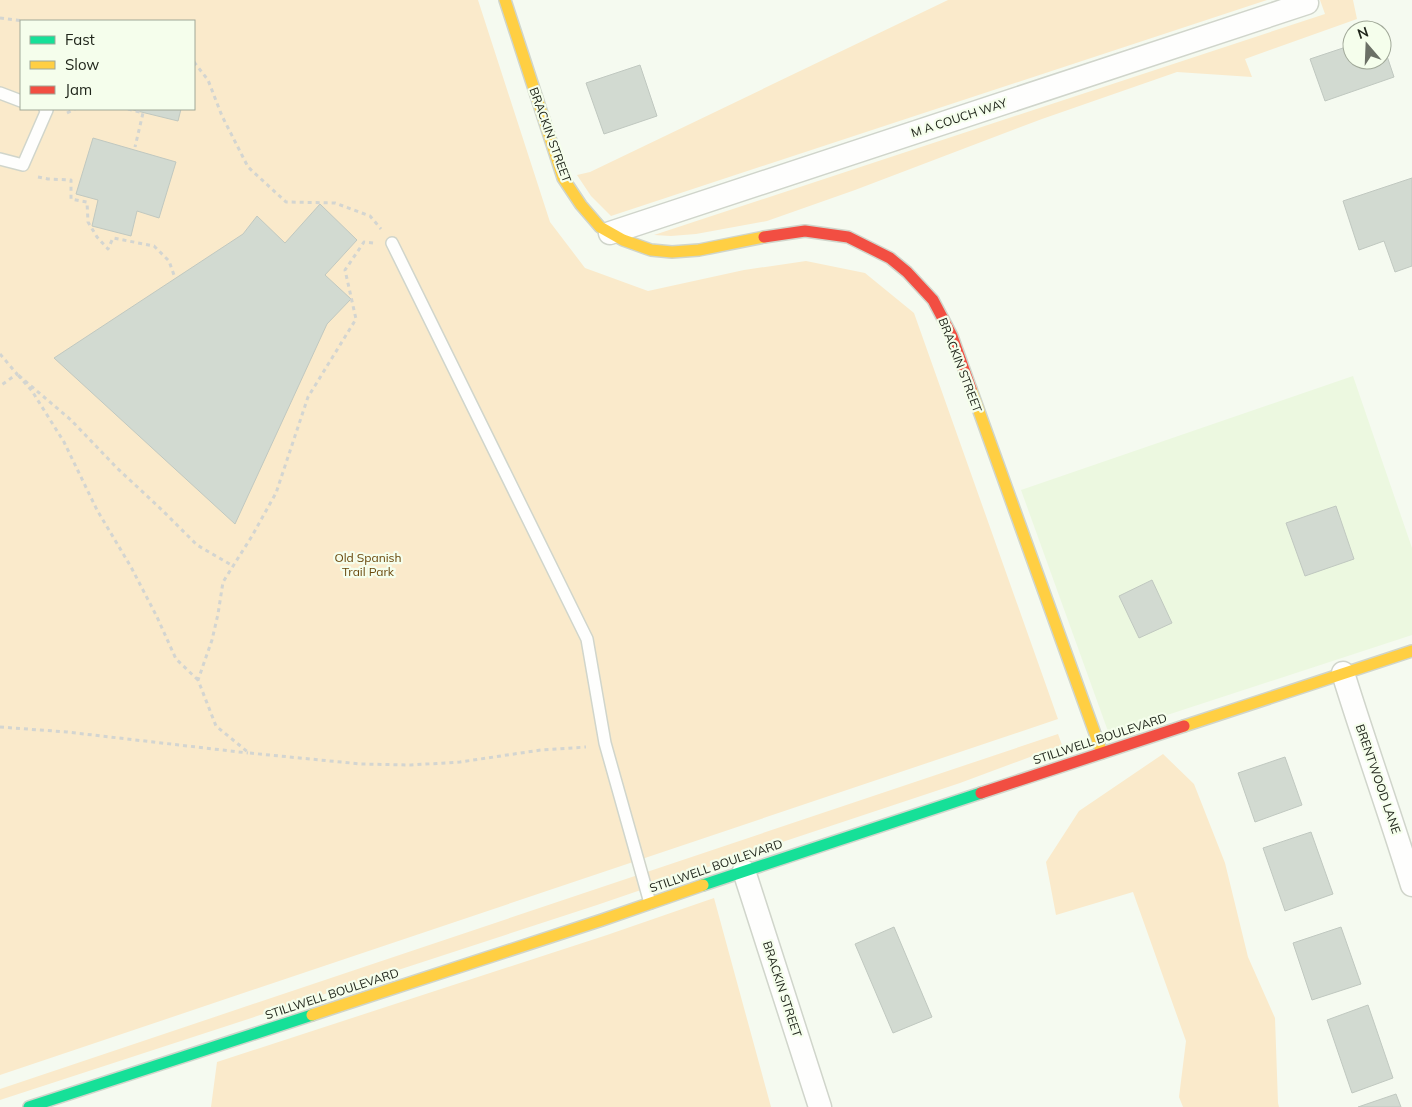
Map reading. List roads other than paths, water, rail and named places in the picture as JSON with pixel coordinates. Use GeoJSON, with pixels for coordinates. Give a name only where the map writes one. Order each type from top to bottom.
{"type":"FeatureCollection","features":[{"type":"Feature","properties":{"kind":"street","name":"BRACKIN STREET"},"geometry":{"type":"LineString","coordinates":[[505,0],[563,178],[581,205],[600,227],[623,240],[651,250],[672,252],[699,250],[750,239],[805,231],[848,237],[890,258],[907,272],[933,300],[952,336],[1102,753]]}},
{"type":"Feature","properties":{"kind":"street","name":"M A COUCH WAY"},"geometry":{"type":"LineString","coordinates":[[610,233],[1307,3]]}},
{"type":"Feature","properties":{"kind":"street","name":"STILLWELL BOULEVARD"},"geometry":{"type":"LineString","coordinates":[[29,1107],[1412,651]]}},
{"type":"Feature","properties":{"kind":"street","name":"BRENTWOOD LANE"},"geometry":{"type":"LineString","coordinates":[[1343,673],[1412,885]]}},
{"type":"Feature","properties":{"kind":"street","name":"BRACKIN STREET"},"geometry":{"type":"LineString","coordinates":[[744,871],[820,1107]]}},
{"type":"Feature","properties":{"kind":"lane"},"geometry":{"type":"LineString","coordinates":[[0,93],[20,101]]}},
{"type":"Feature","properties":{"kind":"lane"},"geometry":{"type":"LineString","coordinates":[[0,159],[23,165],[47,110]]}},
{"type":"Feature","properties":{"kind":"lane"},"geometry":{"type":"LineString","coordinates":[[392,243],[587,639],[605,744],[650,903]]}},
{"type":"Feature","properties":{"kind":"park label","name":"Old Spanish Trail Park"},"geometry":{"type":"Point","coordinates":[368,565]}}]}
